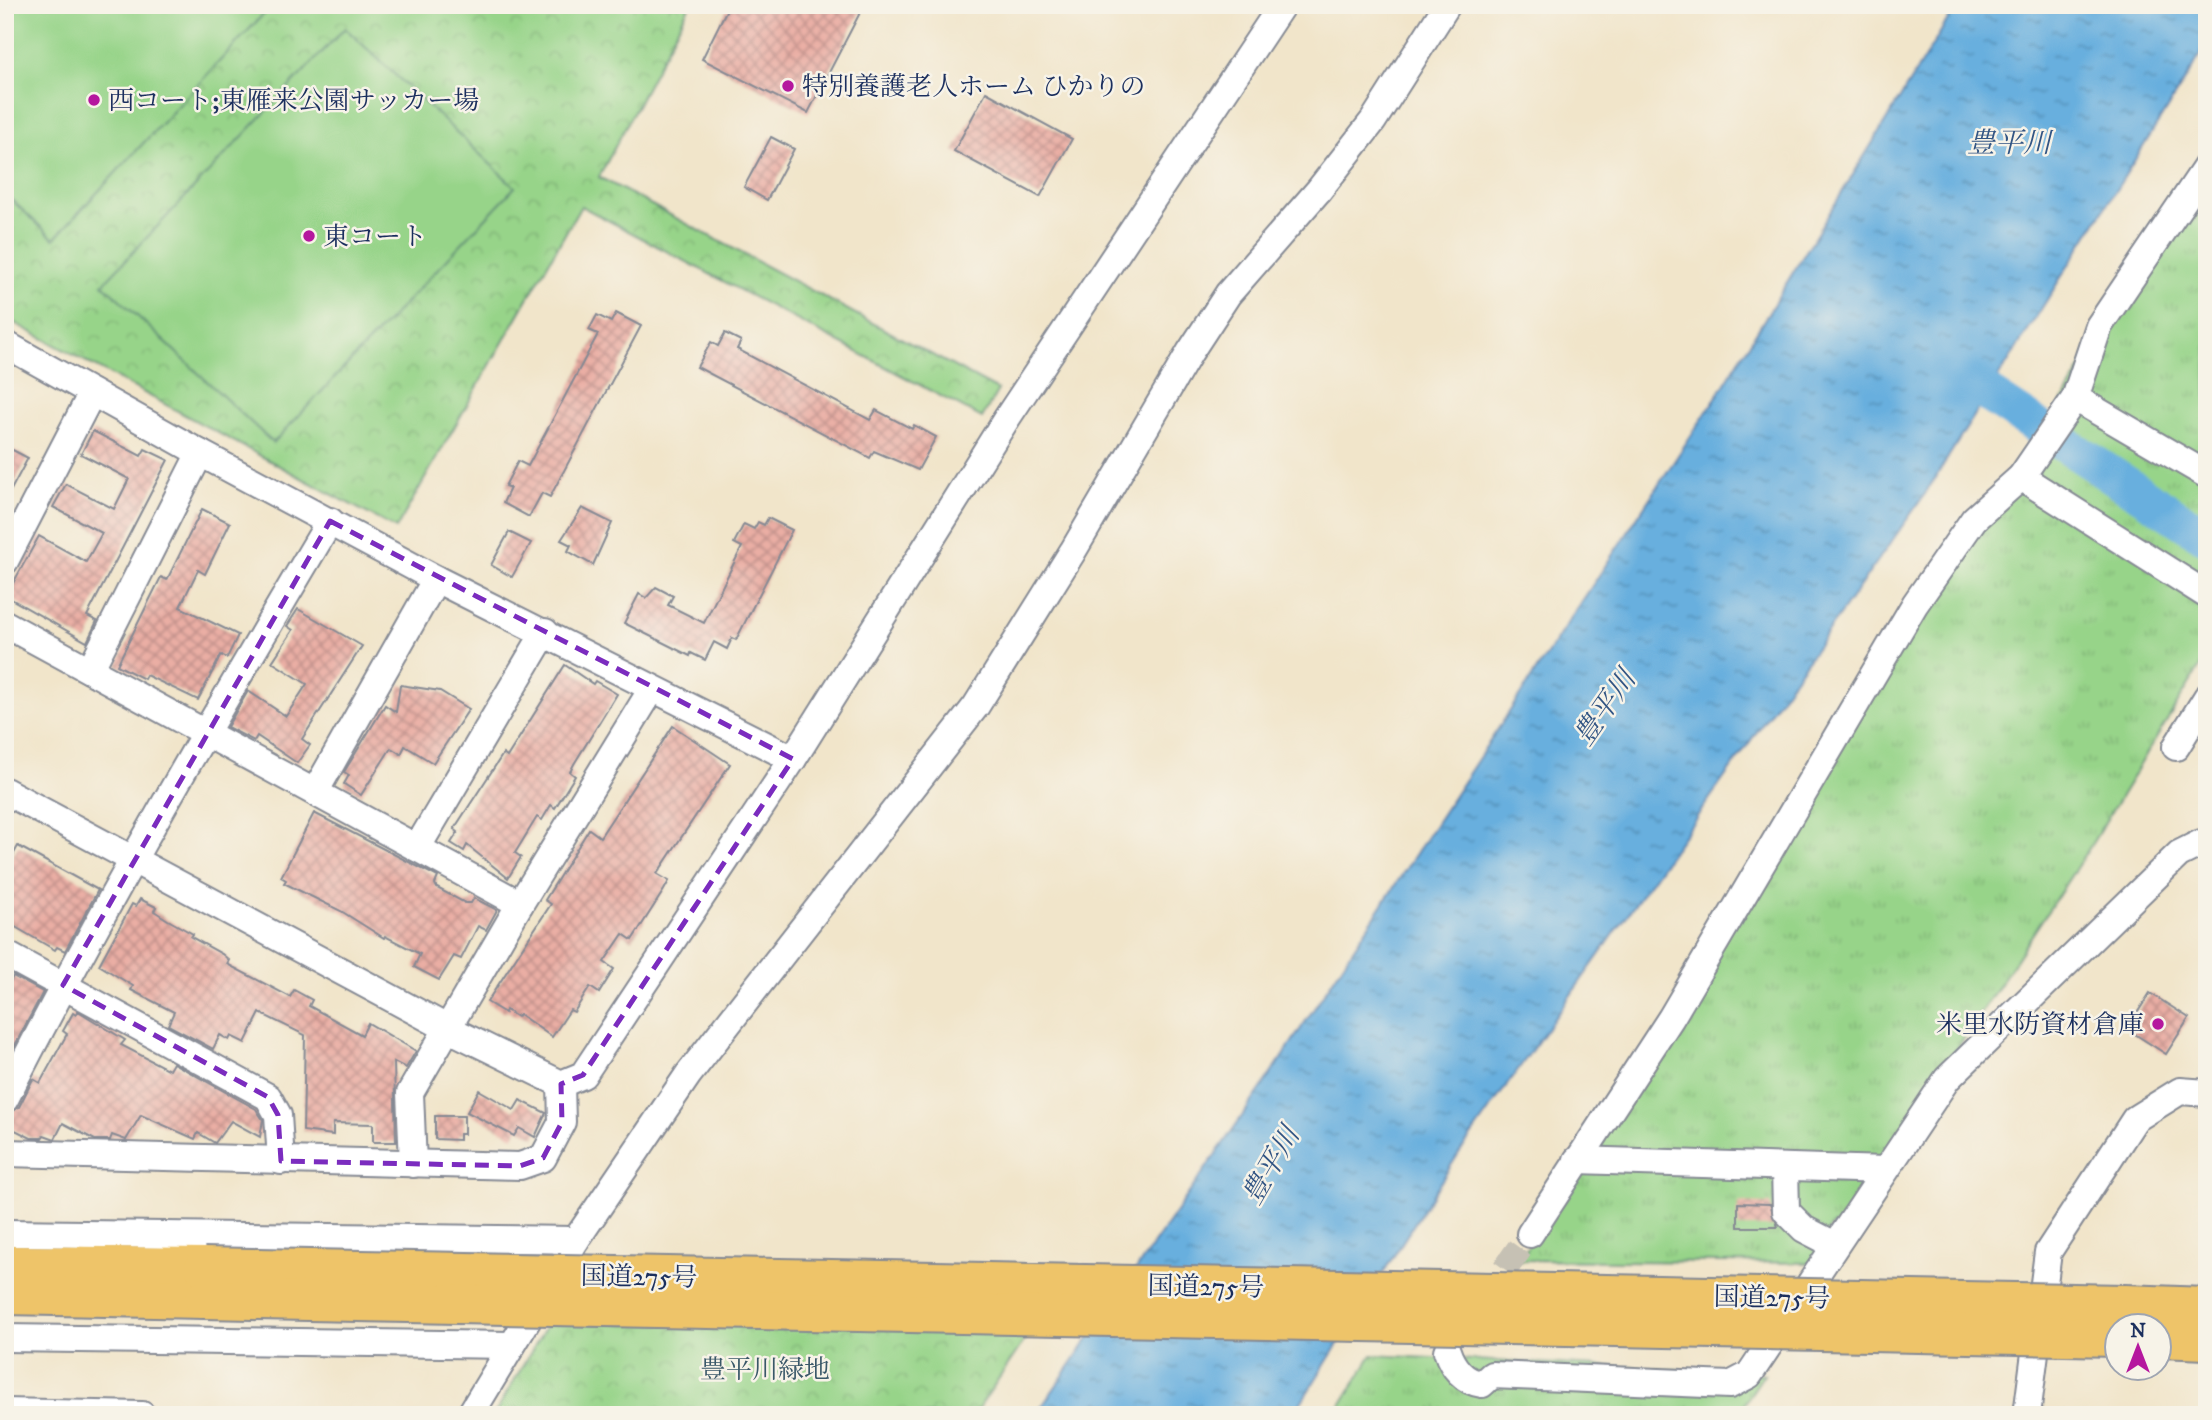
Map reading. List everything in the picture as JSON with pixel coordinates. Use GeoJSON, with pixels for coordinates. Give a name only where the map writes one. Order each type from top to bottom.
{"type":"FeatureCollection","features":[{"type":"Feature","properties":{"kind":"highway"},"geometry":{"type":"LineString","coordinates":[[5,1265],[204,1283]]}},
{"type":"Feature","properties":{"kind":"highway"},"geometry":{"type":"LineString","coordinates":[[5,1294],[204,1283]]}},
{"type":"Feature","properties":{"kind":"highway","name":"国道275号"},"geometry":{"type":"LineString","coordinates":[[204,1283],[2104,1320]]}},
{"type":"Feature","properties":{"kind":"highway","name":"国道275号"},"geometry":{"type":"LineString","coordinates":[[2174,1312],[2207,1307]]}},
{"type":"Feature","properties":{"kind":"highway"},"geometry":{"type":"LineString","coordinates":[[2174,1339],[2207,1340]]}},
{"type":"Feature","properties":{"kind":"street"},"geometry":{"type":"LineString","coordinates":[[5,791],[447,1028],[561,1084],[583,1075],[793,759],[1007,418],[1282,5]]}},
{"type":"Feature","properties":{"kind":"street"},"geometry":{"type":"LineString","coordinates":[[470,1415],[576,1240],[688,1075],[976,706],[1073,551],[1190,352],[1228,294],[1319,190],[1373,121],[1447,5]]}},
{"type":"Feature","properties":{"kind":"street"},"geometry":{"type":"LineString","coordinates":[[1530,1234],[1671,1018],[1915,604],[1974,519],[2022,476],[2075,398],[2099,326],[2207,166]]}},
{"type":"Feature","properties":{"kind":"street"},"geometry":{"type":"LineString","coordinates":[[5,344],[200,453],[436,579],[793,759]]}},
{"type":"Feature","properties":{"kind":"street"},"geometry":{"type":"LineString","coordinates":[[5,561],[92,393]]}},
{"type":"Feature","properties":{"kind":"street"},"geometry":{"type":"LineString","coordinates":[[2075,398],[2207,475]]}},
{"type":"Feature","properties":{"kind":"street"},"geometry":{"type":"LineString","coordinates":[[90,670],[200,453]]}},
{"type":"Feature","properties":{"kind":"street"},"geometry":{"type":"LineString","coordinates":[[2022,476],[2207,596]]}},
{"type":"Feature","properties":{"kind":"street"},"geometry":{"type":"LineString","coordinates":[[5,1099],[63,985],[204,732],[330,521]]}},
{"type":"Feature","properties":{"kind":"street"},"geometry":{"type":"LineString","coordinates":[[315,793],[436,579]]}},
{"type":"Feature","properties":{"kind":"street"},"geometry":{"type":"LineString","coordinates":[[5,624],[520,904]]}},
{"type":"Feature","properties":{"kind":"street"},"geometry":{"type":"LineString","coordinates":[[417,848],[545,632]]}},
{"type":"Feature","properties":{"kind":"street"},"geometry":{"type":"LineString","coordinates":[[413,1164],[410,1093],[520,904],[652,689]]}},
{"type":"Feature","properties":{"kind":"street"},"geometry":{"type":"LineString","coordinates":[[2176,747],[2207,697]]}},
{"type":"Feature","properties":{"kind":"street"},"geometry":{"type":"LineString","coordinates":[[1447,1351],[1456,1369],[1471,1383],[1482,1384],[1492,1375],[1730,1385],[1749,1375],[1947,1079],[2179,854],[2201,843],[2207,844]]}},
{"type":"Feature","properties":{"kind":"street"},"geometry":{"type":"LineString","coordinates":[[5,954],[268,1097],[278,1115],[281,1161]]}},
{"type":"Feature","properties":{"kind":"street"},"geometry":{"type":"LineString","coordinates":[[5,1153],[520,1166],[543,1158],[562,1122],[561,1084]]}},
{"type":"Feature","properties":{"kind":"street"},"geometry":{"type":"LineString","coordinates":[[2027,1415],[2048,1252],[2135,1119],[2180,1091],[2207,1093]]}},
{"type":"Feature","properties":{"kind":"street"},"geometry":{"type":"LineString","coordinates":[[1577,1160],[1885,1170]]}},
{"type":"Feature","properties":{"kind":"street"},"geometry":{"type":"LineString","coordinates":[[1785,1167],[1786,1211],[1804,1229],[1835,1245]]}},
{"type":"Feature","properties":{"kind":"street"},"geometry":{"type":"LineString","coordinates":[[5,1233],[576,1240]]}},
{"type":"Feature","properties":{"kind":"street"},"geometry":{"type":"LineString","coordinates":[[5,1338],[512,1345]]}},
{"type":"Feature","properties":{"kind":"street"},"geometry":{"type":"LineString","coordinates":[[5,1412],[142,1415]]}},
{"type":"Feature","properties":{"kind":"highlighted area"},"geometry":{"type":"Polygon","coordinates":[[[330,521],[793,759],[583,1075],[561,1084],[562,1122],[543,1158],[520,1166],[281,1161],[278,1115],[268,1097],[63,985],[330,521]]]}},
{"type":"Feature","properties":{"kind":"green space"},"geometry":{"type":"Polygon","coordinates":[[[5,5],[690,5],[599,177],[998,390],[982,418],[581,206],[396,529],[5,318],[5,5]]]}},
{"type":"Feature","properties":{"kind":"green space","name":"西コート;東雁来公園サッカー場"},"geometry":{"type":"Polygon","coordinates":[[[5,5],[272,5],[54,239],[5,194],[5,5]]]}},
{"type":"Feature","properties":{"kind":"green space","name":"東コート"},"geometry":{"type":"Polygon","coordinates":[[[345,28],[515,187],[273,443],[103,284],[345,28]]]}},
{"type":"Feature","properties":{"kind":"green space"},"geometry":{"type":"Polygon","coordinates":[[[2207,177],[2207,655],[2088,850],[1843,1222],[1830,1227],[1814,1263],[1519,1260],[1674,1022],[1922,603],[2006,498],[2103,331],[2207,177]]]}},
{"type":"Feature","properties":{"kind":"green space","name":"豊平川緑地"},"geometry":{"type":"Polygon","coordinates":[[[548,1323],[1035,1325],[974,1415],[494,1415],[548,1323]]]}},
{"type":"Feature","properties":{"kind":"green space"},"geometry":{"type":"Polygon","coordinates":[[[1372,1355],[1764,1374],[1737,1415],[1335,1415],[1372,1355]]]}},
{"type":"Feature","properties":{"kind":"water","name":"豊平川"},"geometry":{"type":"Polygon","coordinates":[[[1957,5],[2207,5],[2207,45],[1925,494],[1459,1153],[1293,1415],[1036,1415],[1269,1077],[1721,390],[1957,5]]]}},
{"type":"Feature","properties":{"kind":"building","name":"特別養護老人ホーム ひかりの"},"geometry":{"type":"Polygon","coordinates":[[[729,5],[774,5],[785,11],[788,5],[864,5],[808,113],[702,59],[729,5]]]}},
{"type":"Feature","properties":{"kind":"building"},"geometry":{"type":"Polygon","coordinates":[[[986,92],[1072,139],[1040,197],[954,151],[986,92]]]}},
{"type":"Feature","properties":{"kind":"building"},"geometry":{"type":"Polygon","coordinates":[[[771,137],[794,149],[767,200],[744,187],[771,137]]]}},
{"type":"Feature","properties":{"kind":"building"},"geometry":{"type":"Polygon","coordinates":[[[616,313],[641,326],[550,497],[542,493],[529,517],[503,503],[510,488],[505,486],[518,461],[528,466],[598,334],[589,330],[597,315],[611,322],[616,313]]]}},
{"type":"Feature","properties":{"kind":"building"},"geometry":{"type":"Polygon","coordinates":[[[725,333],[741,341],[737,349],[870,420],[876,410],[912,429],[914,425],[936,437],[918,470],[874,451],[870,458],[697,367],[711,342],[718,346],[725,333]]]}},
{"type":"Feature","properties":{"kind":"building"},"geometry":{"type":"Polygon","coordinates":[[[93,431],[141,456],[145,449],[168,460],[87,616],[97,621],[87,642],[6,596],[39,536],[86,562],[102,533],[53,507],[66,484],[114,509],[129,479],[81,454],[93,431]]]}},
{"type":"Feature","properties":{"kind":"building"},"geometry":{"type":"Polygon","coordinates":[[[5,446],[28,458],[5,501],[5,446]]]}},
{"type":"Feature","properties":{"kind":"building"},"geometry":{"type":"Polygon","coordinates":[[[582,508],[612,523],[593,565],[568,551],[571,545],[561,540],[582,508]]]}},
{"type":"Feature","properties":{"kind":"building"},"geometry":{"type":"Polygon","coordinates":[[[202,509],[230,523],[205,574],[198,570],[180,607],[238,635],[227,658],[221,655],[198,700],[146,675],[144,679],[117,665],[161,577],[167,580],[202,509]]]}},
{"type":"Feature","properties":{"kind":"building"},"geometry":{"type":"Polygon","coordinates":[[[768,518],[792,530],[736,640],[732,638],[727,649],[714,642],[705,660],[691,653],[690,656],[624,623],[639,594],[646,598],[656,587],[673,596],[668,605],[704,623],[742,547],[734,543],[744,524],[754,529],[758,522],[764,525],[768,518]]]}},
{"type":"Feature","properties":{"kind":"building"},"geometry":{"type":"Polygon","coordinates":[[[509,532],[531,543],[512,577],[491,565],[509,532]]]}},
{"type":"Feature","properties":{"kind":"building"},"geometry":{"type":"Polygon","coordinates":[[[298,609],[362,646],[302,739],[310,745],[297,763],[257,736],[254,741],[227,727],[248,691],[286,716],[307,684],[272,662],[293,630],[287,626],[298,609]]]}},
{"type":"Feature","properties":{"kind":"building"},"geometry":{"type":"Polygon","coordinates":[[[565,665],[593,684],[595,681],[617,694],[574,764],[570,772],[575,776],[555,808],[551,805],[542,820],[537,817],[515,853],[521,857],[508,878],[467,845],[464,851],[451,843],[458,832],[454,829],[503,754],[507,757],[565,665]]]}},
{"type":"Feature","properties":{"kind":"building"},"geometry":{"type":"Polygon","coordinates":[[[400,685],[440,691],[469,709],[433,763],[405,746],[401,754],[391,748],[361,795],[344,784],[349,775],[344,772],[385,705],[396,712],[400,685]]]}},
{"type":"Feature","properties":{"kind":"building"},"geometry":{"type":"Polygon","coordinates":[[[673,726],[730,764],[657,874],[669,881],[664,890],[632,940],[623,934],[604,962],[614,969],[599,993],[590,987],[574,1012],[570,1010],[552,1037],[519,1014],[517,1017],[506,1010],[505,1013],[487,1002],[551,904],[545,900],[589,829],[600,837],[673,726]]]}},
{"type":"Feature","properties":{"kind":"building"},"geometry":{"type":"Polygon","coordinates":[[[314,813],[438,877],[435,884],[437,888],[465,903],[471,903],[474,898],[497,910],[486,930],[478,926],[461,959],[454,956],[439,980],[414,967],[420,954],[385,936],[384,938],[341,911],[284,883],[286,880],[281,877],[314,813]]]}},
{"type":"Feature","properties":{"kind":"building"},"geometry":{"type":"Polygon","coordinates":[[[18,846],[98,890],[65,951],[57,947],[55,950],[5,921],[5,870],[18,846]]]}},
{"type":"Feature","properties":{"kind":"building"},"geometry":{"type":"Polygon","coordinates":[[[140,899],[156,907],[154,911],[193,934],[191,937],[222,954],[229,960],[227,964],[290,997],[294,990],[312,1000],[309,1006],[362,1035],[368,1023],[416,1051],[406,1068],[394,1062],[396,1142],[373,1142],[373,1124],[333,1123],[333,1135],[303,1131],[305,1035],[260,1013],[245,1043],[231,1036],[229,1040],[220,1035],[213,1049],[168,1025],[174,1012],[131,990],[133,986],[99,965],[132,904],[136,906],[140,899]]]}},
{"type":"Feature","properties":{"kind":"building"},"geometry":{"type":"Polygon","coordinates":[[[13,976],[43,992],[5,1064],[5,1019],[11,1007],[5,1004],[5,991],[13,976]]]}},
{"type":"Feature","properties":{"kind":"building","name":"米里水防資材倉庫"},"geometry":{"type":"Polygon","coordinates":[[[2150,993],[2189,1018],[2166,1054],[2127,1029],[2150,993]]]}},
{"type":"Feature","properties":{"kind":"building"},"geometry":{"type":"Polygon","coordinates":[[[78,1011],[125,1040],[121,1045],[169,1070],[173,1063],[256,1109],[263,1120],[260,1137],[231,1121],[215,1143],[198,1133],[195,1139],[141,1115],[126,1140],[112,1135],[110,1140],[95,1140],[63,1123],[55,1139],[44,1135],[42,1138],[31,1138],[5,1125],[5,1115],[19,1107],[33,1079],[40,1083],[67,1034],[63,1031],[73,1013],[76,1015],[78,1011]]]}},
{"type":"Feature","properties":{"kind":"building"},"geometry":{"type":"Polygon","coordinates":[[[479,1090],[514,1110],[520,1100],[546,1113],[535,1137],[519,1128],[514,1136],[467,1112],[479,1090]]]}},
{"type":"Feature","properties":{"kind":"building"},"geometry":{"type":"Polygon","coordinates":[[[435,1116],[464,1116],[464,1134],[459,1134],[459,1140],[435,1139],[435,1116]]]}},
{"type":"Feature","properties":{"kind":"building"},"geometry":{"type":"Polygon","coordinates":[[[1738,1203],[1770,1204],[1778,1227],[1738,1227],[1738,1203]]]}},
{"type":"Feature","properties":{"kind":"waterway"},"geometry":{"type":"LineString","coordinates":[[1944,373],[1988,394],[2207,537]]}},
{"type":"Feature","properties":{"kind":"tunnel"},"geometry":{"type":"LineString","coordinates":[[1482,1301],[1530,1234]]}},
{"type":"Feature","properties":{"kind":"place","name":"特別養護老人ホーム ひかりの"},"geometry":{"type":"Point","coordinates":[788,86]}},
{"type":"Feature","properties":{"kind":"place","name":"西コート;東雁来公園サッカー場"},"geometry":{"type":"Point","coordinates":[94,100]}},
{"type":"Feature","properties":{"kind":"place","name":"東コート"},"geometry":{"type":"Point","coordinates":[309,236]}},
{"type":"Feature","properties":{"kind":"place","name":"米里水防資材倉庫"},"geometry":{"type":"Point","coordinates":[2158,1024]}}]}
